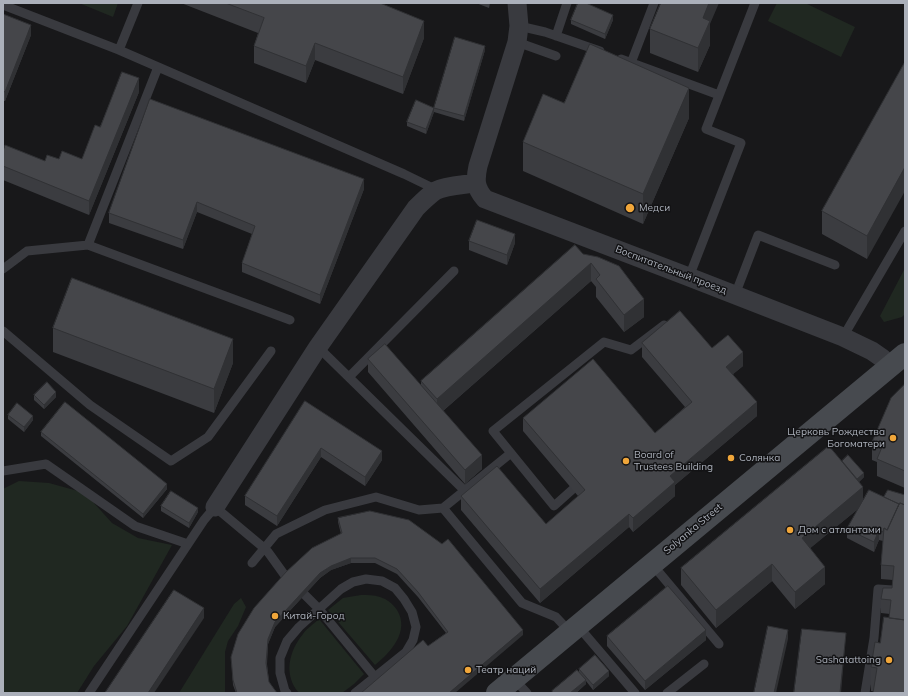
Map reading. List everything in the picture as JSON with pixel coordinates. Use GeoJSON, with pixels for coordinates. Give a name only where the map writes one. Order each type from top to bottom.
{"type":"FeatureCollection","features":[{"type":"Feature","properties":{"kind":"main road","name":"Solyanka Street"},"geometry":{"type":"LineString","coordinates":[[497,693],[521,686],[574,629],[898,360]]}},
{"type":"Feature","properties":{"kind":"street"},"geometry":{"type":"LineString","coordinates":[[215,507],[318,347],[416,208],[428,196],[437,190],[452,186],[476,183],[478,166],[518,34],[517,3]]}},
{"type":"Feature","properties":{"kind":"street","name":"Воспитательный проезд"},"geometry":{"type":"LineString","coordinates":[[476,183],[480,194],[486,199],[735,295],[842,338],[872,351],[882,358],[898,360]]}},
{"type":"Feature","properties":{"kind":"lane"},"geometry":{"type":"LineString","coordinates":[[119,50],[138,3]]}},
{"type":"Feature","properties":{"kind":"lane"},"geometry":{"type":"LineString","coordinates":[[556,36],[566,3]]}},
{"type":"Feature","properties":{"kind":"lane"},"geometry":{"type":"LineString","coordinates":[[632,63],[654,3]]}},
{"type":"Feature","properties":{"kind":"lane"},"geometry":{"type":"LineString","coordinates":[[689,277],[741,143],[706,129],[755,3]]}},
{"type":"Feature","properties":{"kind":"lane"},"geometry":{"type":"LineString","coordinates":[[3,6],[119,50],[437,190]]}},
{"type":"Feature","properties":{"kind":"lane"},"geometry":{"type":"LineString","coordinates":[[518,34],[545,32],[719,95]]}},
{"type":"Feature","properties":{"kind":"lane"},"geometry":{"type":"LineString","coordinates":[[518,34],[556,56]]}},
{"type":"Feature","properties":{"kind":"lane"},"geometry":{"type":"LineString","coordinates":[[88,245],[158,67]]}},
{"type":"Feature","properties":{"kind":"lane"},"geometry":{"type":"LineString","coordinates":[[842,338],[905,231]]}},
{"type":"Feature","properties":{"kind":"lane"},"geometry":{"type":"LineString","coordinates":[[735,295],[758,235],[835,265]]}},
{"type":"Feature","properties":{"kind":"lane"},"geometry":{"type":"LineString","coordinates":[[3,269],[27,251],[88,245],[290,320]]}},
{"type":"Feature","properties":{"kind":"lane"},"geometry":{"type":"LineString","coordinates":[[349,377],[454,271]]}},
{"type":"Feature","properties":{"kind":"lane"},"geometry":{"type":"LineString","coordinates":[[573,490],[554,506],[492,431],[604,342],[631,350],[672,319]]}},
{"type":"Feature","properties":{"kind":"lane"},"geometry":{"type":"LineString","coordinates":[[3,331],[90,405],[171,461],[208,437],[270,351]]}},
{"type":"Feature","properties":{"kind":"lane"},"geometry":{"type":"LineString","coordinates":[[318,347],[464,490]]}},
{"type":"Feature","properties":{"kind":"lane"},"geometry":{"type":"LineString","coordinates":[[252,564],[276,534],[325,510],[376,497],[419,510],[443,508],[511,453]]}},
{"type":"Feature","properties":{"kind":"lane"},"geometry":{"type":"LineString","coordinates":[[3,471],[46,464],[135,526],[188,544]]}},
{"type":"Feature","properties":{"kind":"lane"},"geometry":{"type":"LineString","coordinates":[[89,693],[204,520],[215,507],[264,548],[286,577]]}},
{"type":"Feature","properties":{"kind":"lane"},"geometry":{"type":"LineString","coordinates":[[443,508],[522,603],[556,617],[574,629],[635,693]]}},
{"type":"Feature","properties":{"kind":"lane"},"geometry":{"type":"LineString","coordinates":[[652,564],[719,644]]}},
{"type":"Feature","properties":{"kind":"lane"},"geometry":{"type":"LineString","coordinates":[[287,693],[285,691],[280,673],[280,658],[287,640],[299,627],[341,589],[353,582],[366,579],[382,581],[396,588],[412,612],[416,627],[413,640],[406,652],[354,693]]}},
{"type":"Feature","properties":{"kind":"lane"},"geometry":{"type":"LineString","coordinates":[[865,693],[874,638],[878,589],[893,590]]}},
{"type":"Feature","properties":{"kind":"lane"},"geometry":{"type":"LineString","coordinates":[[305,595],[319,609],[374,677]]}},
{"type":"Feature","properties":{"kind":"lane"},"geometry":{"type":"LineString","coordinates":[[667,693],[704,664]]}},
{"type":"Feature","properties":{"kind":"shaded area"},"geometry":{"type":"Polygon","coordinates":[[[79,3],[118,3],[113,17],[79,3]]]}},
{"type":"Feature","properties":{"kind":"shaded area"},"geometry":{"type":"Polygon","coordinates":[[[777,3],[805,3],[855,27],[841,57],[768,21],[777,3]]]}},
{"type":"Feature","properties":{"kind":"shaded area"},"geometry":{"type":"Polygon","coordinates":[[[905,268],[905,314],[902,317],[884,322],[880,316],[905,268]]]}},
{"type":"Feature","properties":{"kind":"shaded area"},"geometry":{"type":"Polygon","coordinates":[[[19,481],[49,483],[85,493],[112,523],[138,538],[172,545],[127,626],[94,666],[77,693],[3,693],[3,489],[19,481]]]}},
{"type":"Feature","properties":{"kind":"shaded area"},"geometry":{"type":"Polygon","coordinates":[[[361,595],[375,596],[385,599],[397,610],[400,618],[401,626],[397,640],[387,654],[375,665],[328,610],[343,598],[361,595]]]}},
{"type":"Feature","properties":{"kind":"shaded area"},"geometry":{"type":"Polygon","coordinates":[[[241,598],[246,607],[238,626],[228,641],[225,652],[225,693],[179,693],[234,604],[241,598]]]}},
{"type":"Feature","properties":{"kind":"shaded area"},"geometry":{"type":"Polygon","coordinates":[[[319,619],[364,674],[342,693],[299,693],[291,679],[290,663],[294,648],[305,632],[319,619]]]}},
{"type":"Feature","properties":{"kind":"building"},"geometry":{"type":"Polygon","coordinates":[[[226,3],[380,3],[424,21],[403,77],[315,43],[306,66],[254,46],[264,18],[226,3]]]}},
{"type":"Feature","properties":{"kind":"building"},"geometry":{"type":"Polygon","coordinates":[[[578,3],[586,3],[613,15],[605,34],[571,20],[578,3]]]}},
{"type":"Feature","properties":{"kind":"building"},"geometry":{"type":"Polygon","coordinates":[[[661,3],[709,3],[703,18],[710,21],[698,48],[650,29],[661,3]]]}},
{"type":"Feature","properties":{"kind":"building"},"geometry":{"type":"Polygon","coordinates":[[[3,14],[31,25],[5,92],[3,91],[3,14]]]}},
{"type":"Feature","properties":{"kind":"building"},"geometry":{"type":"Polygon","coordinates":[[[455,37],[485,46],[464,116],[434,108],[455,37]]]}},
{"type":"Feature","properties":{"kind":"building"},"geometry":{"type":"Polygon","coordinates":[[[590,44],[689,88],[643,194],[523,142],[543,94],[564,103],[590,44]]]}},
{"type":"Feature","properties":{"kind":"building"},"geometry":{"type":"Polygon","coordinates":[[[905,62],[905,167],[867,236],[822,211],[905,62]]]}},
{"type":"Feature","properties":{"kind":"building"},"geometry":{"type":"Polygon","coordinates":[[[122,72],[139,78],[89,201],[3,166],[3,151],[5,145],[45,161],[47,155],[59,159],[62,151],[82,159],[95,125],[100,127],[122,72]]]}},
{"type":"Feature","properties":{"kind":"building"},"geometry":{"type":"Polygon","coordinates":[[[150,99],[364,179],[320,295],[242,263],[255,226],[197,202],[183,240],[109,213],[150,99]]]}},
{"type":"Feature","properties":{"kind":"building"},"geometry":{"type":"Polygon","coordinates":[[[416,100],[434,108],[426,129],[407,122],[416,100]]]}},
{"type":"Feature","properties":{"kind":"building"},"geometry":{"type":"Polygon","coordinates":[[[477,220],[515,234],[507,255],[469,241],[477,220]]]}},
{"type":"Feature","properties":{"kind":"building"},"geometry":{"type":"Polygon","coordinates":[[[575,245],[583,254],[598,257],[619,266],[644,299],[624,315],[596,279],[600,275],[591,263],[437,399],[421,381],[575,245]]]}},
{"type":"Feature","properties":{"kind":"building"},"geometry":{"type":"Polygon","coordinates":[[[72,278],[233,339],[214,389],[53,328],[72,278]]]}},
{"type":"Feature","properties":{"kind":"building","name":"Board of Trustees Building"},"geometry":{"type":"Polygon","coordinates":[[[680,311],[712,348],[728,335],[743,352],[726,367],[757,402],[670,476],[675,482],[633,518],[629,514],[540,589],[461,496],[497,466],[546,524],[585,490],[523,418],[593,359],[655,433],[692,402],[642,343],[680,311]]]}},
{"type":"Feature","properties":{"kind":"building"},"geometry":{"type":"Polygon","coordinates":[[[385,344],[482,455],[465,470],[368,359],[385,344]]]}},
{"type":"Feature","properties":{"kind":"building"},"geometry":{"type":"Polygon","coordinates":[[[47,382],[56,392],[44,405],[34,395],[47,382]]]}},
{"type":"Feature","properties":{"kind":"building","name":"Церковь Рождества Богоматери"},"geometry":{"type":"Polygon","coordinates":[[[905,384],[905,471],[877,459],[882,447],[872,442],[891,398],[905,384]]]}},
{"type":"Feature","properties":{"kind":"building"},"geometry":{"type":"Polygon","coordinates":[[[305,401],[382,451],[365,477],[321,448],[277,516],[245,496],[305,401]]]}},
{"type":"Feature","properties":{"kind":"building"},"geometry":{"type":"Polygon","coordinates":[[[65,402],[167,484],[143,514],[41,432],[65,402]]]}},
{"type":"Feature","properties":{"kind":"building"},"geometry":{"type":"Polygon","coordinates":[[[17,403],[33,416],[24,427],[8,415],[17,403]]]}},
{"type":"Feature","properties":{"kind":"building","name":"Дом с атлантами"},"geometry":{"type":"Polygon","coordinates":[[[829,446],[863,487],[802,538],[825,567],[795,592],[772,564],[716,610],[681,568],[829,446]]]}},
{"type":"Feature","properties":{"kind":"building"},"geometry":{"type":"Polygon","coordinates":[[[848,455],[864,473],[857,479],[842,461],[848,455]]]}},
{"type":"Feature","properties":{"kind":"building"},"geometry":{"type":"Polygon","coordinates":[[[869,490],[899,504],[887,530],[884,528],[883,532],[879,530],[874,542],[847,529],[869,490]]]}},
{"type":"Feature","properties":{"kind":"building"},"geometry":{"type":"Polygon","coordinates":[[[888,490],[905,495],[905,505],[899,504],[884,497],[888,490]]]}},
{"type":"Feature","properties":{"kind":"building"},"geometry":{"type":"Polygon","coordinates":[[[171,491],[198,508],[189,523],[161,506],[171,491]]]}},
{"type":"Feature","properties":{"kind":"building"},"geometry":{"type":"Polygon","coordinates":[[[900,503],[905,505],[905,620],[889,618],[891,600],[881,599],[883,588],[892,588],[894,566],[881,565],[884,528],[887,530],[900,503]]]}},
{"type":"Feature","properties":{"kind":"building"},"geometry":{"type":"Polygon","coordinates":[[[370,511],[409,520],[442,544],[448,539],[523,630],[449,693],[361,693],[423,640],[428,646],[448,632],[418,592],[397,569],[375,558],[351,558],[331,566],[320,573],[275,622],[268,639],[266,663],[269,682],[277,693],[237,693],[233,680],[231,657],[238,634],[254,608],[286,572],[312,548],[342,533],[338,518],[370,511]]]}},
{"type":"Feature","properties":{"kind":"building"},"geometry":{"type":"Polygon","coordinates":[[[668,586],[706,630],[645,681],[607,636],[668,586]]]}},
{"type":"Feature","properties":{"kind":"building"},"geometry":{"type":"Polygon","coordinates":[[[174,590],[204,608],[148,693],[105,693],[174,590]]]}},
{"type":"Feature","properties":{"kind":"building"},"geometry":{"type":"Polygon","coordinates":[[[884,617],[905,620],[905,693],[873,693],[877,668],[871,667],[875,642],[880,643],[884,617]]]}},
{"type":"Feature","properties":{"kind":"building"},"geometry":{"type":"Polygon","coordinates":[[[768,626],[788,630],[774,693],[754,693],[768,626]]]}},
{"type":"Feature","properties":{"kind":"building"},"geometry":{"type":"Polygon","coordinates":[[[802,629],[846,633],[840,693],[794,693],[802,629]]]}},
{"type":"Feature","properties":{"kind":"building"},"geometry":{"type":"Polygon","coordinates":[[[595,655],[609,671],[593,685],[579,669],[595,655]]]}},
{"type":"Feature","properties":{"kind":"building"},"geometry":{"type":"Polygon","coordinates":[[[577,670],[586,680],[570,693],[553,693],[552,691],[577,670]]]}},
{"type":"Feature","properties":{"kind":"place","name":"Медси"},"geometry":{"type":"Point","coordinates":[630,208]}},
{"type":"Feature","properties":{"kind":"place","name":"Церковь Рождества Богоматери"},"geometry":{"type":"Point","coordinates":[893,438]}},
{"type":"Feature","properties":{"kind":"place","name":"Солянка"},"geometry":{"type":"Point","coordinates":[731,458]}},
{"type":"Feature","properties":{"kind":"place","name":"Board of Trustees Building"},"geometry":{"type":"Point","coordinates":[626,461]}},
{"type":"Feature","properties":{"kind":"place","name":"Дом с атлантами"},"geometry":{"type":"Point","coordinates":[790,530]}},
{"type":"Feature","properties":{"kind":"place","name":"Китай-Город"},"geometry":{"type":"Point","coordinates":[275,616]}},
{"type":"Feature","properties":{"kind":"place","name":"Sashatattoing"},"geometry":{"type":"Point","coordinates":[889,660]}},
{"type":"Feature","properties":{"kind":"place","name":"Театр наций"},"geometry":{"type":"Point","coordinates":[468,670]}}]}
